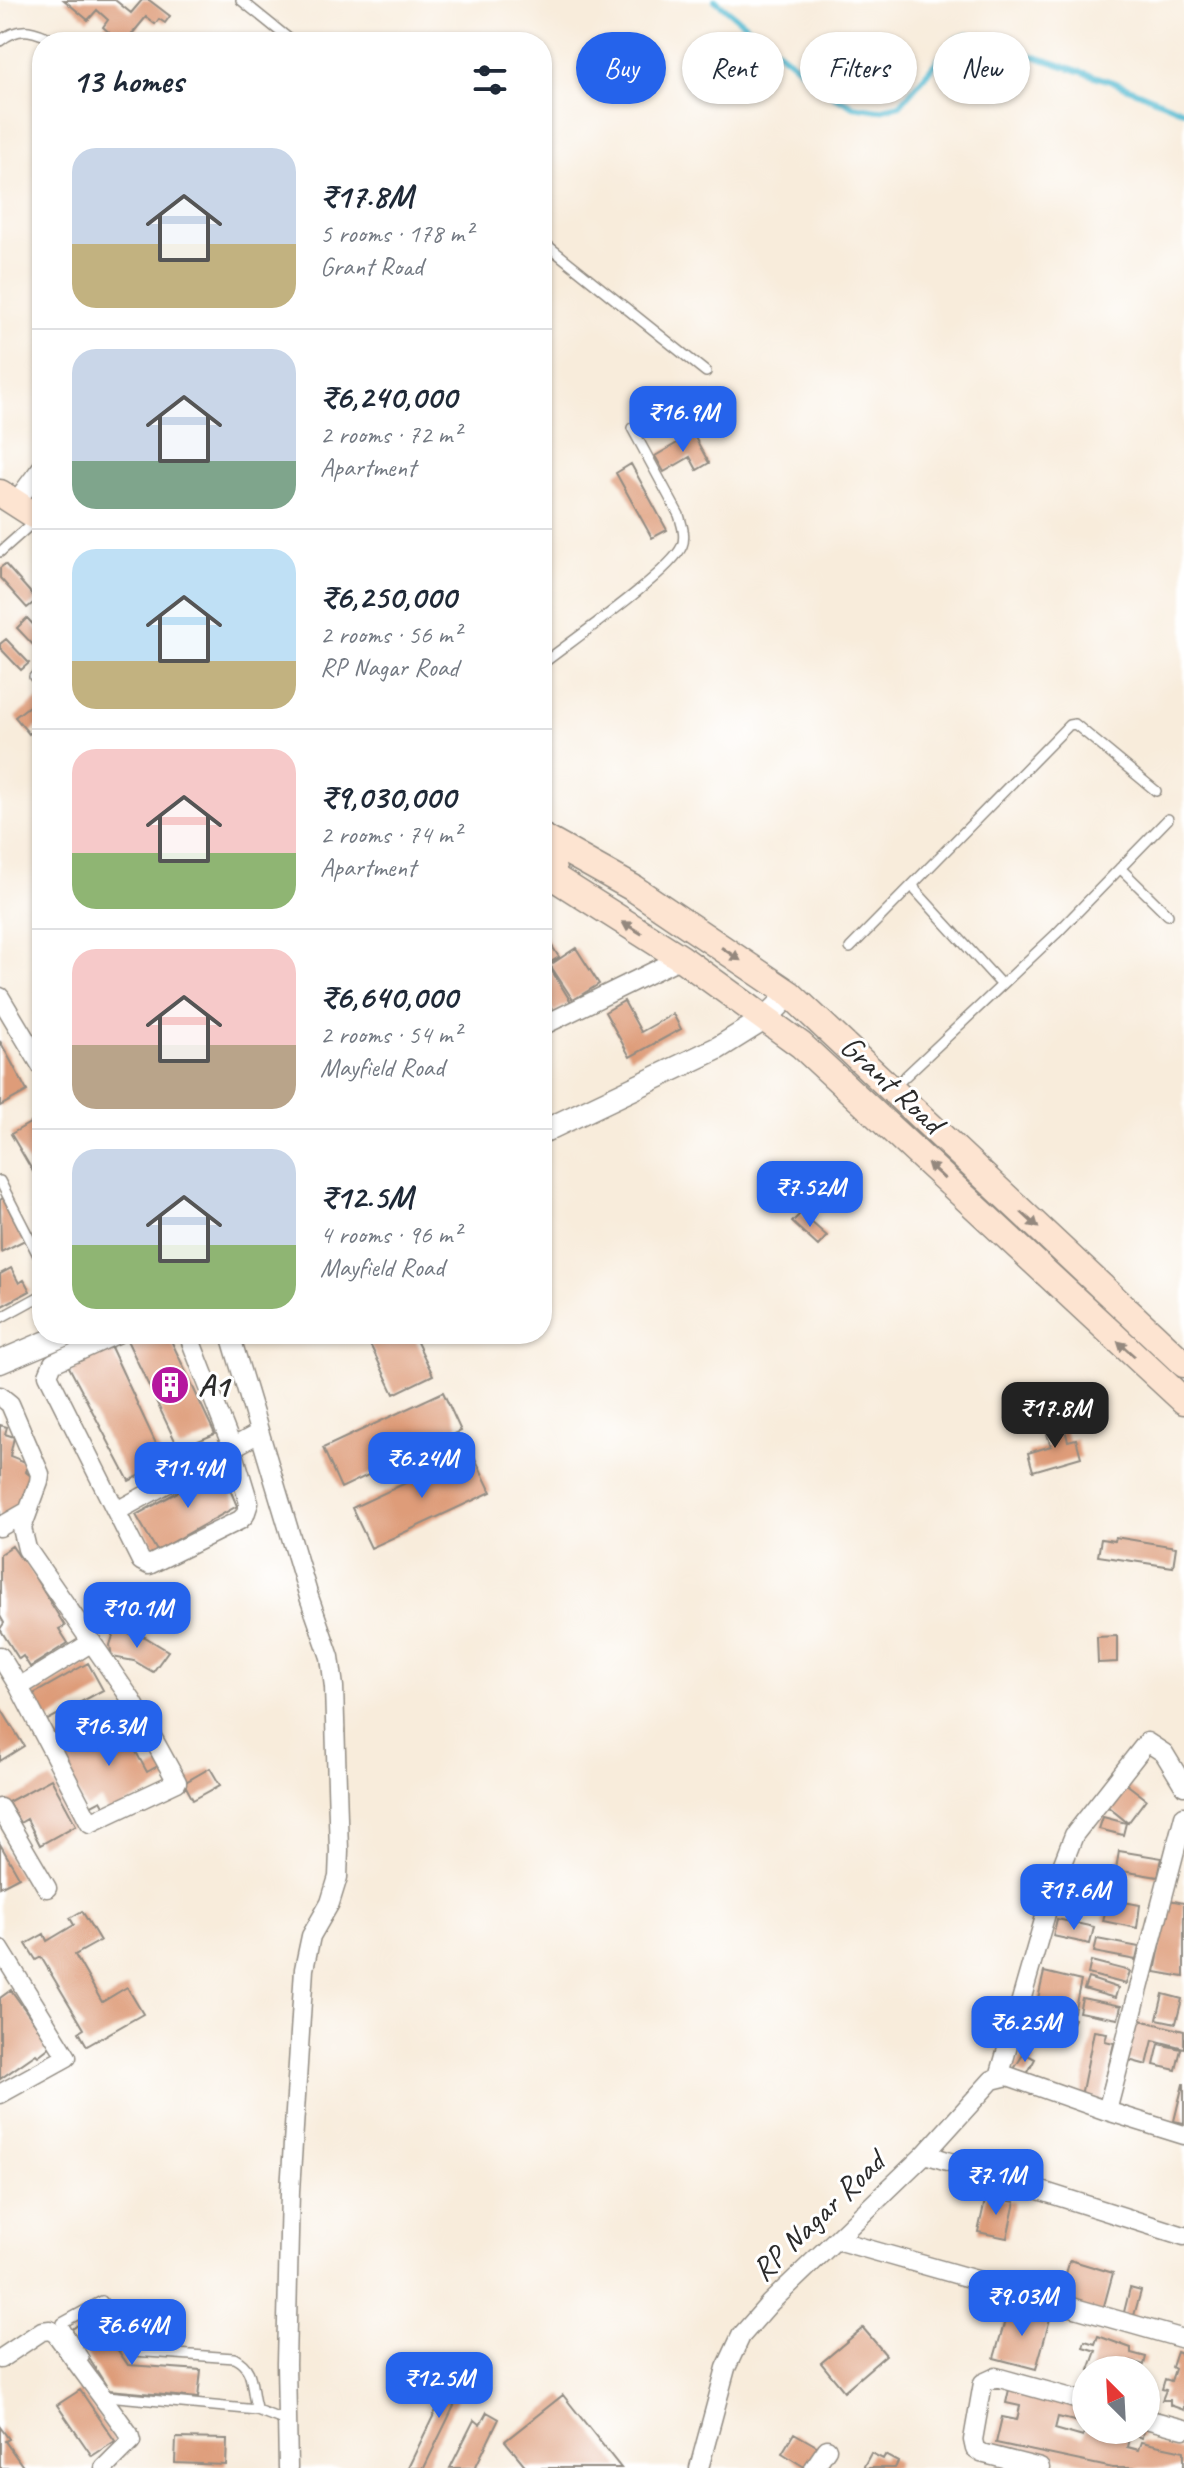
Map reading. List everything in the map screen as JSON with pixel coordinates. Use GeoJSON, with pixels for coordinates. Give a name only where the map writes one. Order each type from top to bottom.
{"type":"FeatureCollection","features":[{"type":"Feature","properties":{"kind":"main road"},"geometry":{"type":"LineString","coordinates":[[8,498],[32,514]]}},
{"type":"Feature","properties":{"kind":"main road","name":"Grant Road"},"geometry":{"type":"LineString","coordinates":[[552,843],[633,888],[790,994],[1184,1364]]}},
{"type":"Feature","properties":{"kind":"main road","name":"Grant Road"},"geometry":{"type":"LineString","coordinates":[[552,884],[681,958],[801,1045],[1184,1401]]}},
{"type":"Feature","properties":{"kind":"street"},"geometry":{"type":"LineString","coordinates":[[8,498],[32,478]]}},
{"type":"Feature","properties":{"kind":"street"},"geometry":{"type":"LineString","coordinates":[[552,879],[575,856]]}},
{"type":"Feature","properties":{"kind":"street"},"geometry":{"type":"LineString","coordinates":[[552,1021],[681,958]]}},
{"type":"Feature","properties":{"kind":"street"},"geometry":{"type":"LineString","coordinates":[[552,1127],[718,1048],[766,1018],[790,994]]}},
{"type":"Feature","properties":{"kind":"street"},"geometry":{"type":"LineString","coordinates":[[0,997],[32,1050]]}},
{"type":"Feature","properties":{"kind":"street"},"geometry":{"type":"LineString","coordinates":[[0,1362],[42,1344]]}},
{"type":"Feature","properties":{"kind":"street"},"geometry":{"type":"LineString","coordinates":[[95,1344],[53,1363],[47,1371],[141,1561],[149,1565],[240,1520],[249,1503],[232,1447],[192,1344]]}},
{"type":"Feature","properties":{"kind":"street"},"geometry":{"type":"LineString","coordinates":[[233,1344],[330,1657],[334,1687],[338,1877],[330,1903],[311,1936],[304,1969],[290,2191],[286,2364],[288,2468]]}},
{"type":"Feature","properties":{"kind":"street"},"geometry":{"type":"LineString","coordinates":[[0,1379],[1,1398],[10,1404],[40,1474],[22,1528],[27,1549],[133,1702],[177,1782],[90,1823],[0,1656]]}},
{"type":"Feature","properties":{"kind":"street"},"geometry":{"type":"LineString","coordinates":[[117,1511],[259,1433]]}},
{"type":"Feature","properties":{"kind":"street"},"geometry":{"type":"LineString","coordinates":[[0,1527],[28,1511]]}},
{"type":"Feature","properties":{"kind":"street"},"geometry":{"type":"LineString","coordinates":[[19,1687],[92,1642]]}},
{"type":"Feature","properties":{"kind":"street"},"geometry":{"type":"LineString","coordinates":[[1184,1786],[1164,1753],[1147,1742],[1074,1835],[1053,1889],[999,2077],[1008,2076],[1184,2135]]}},
{"type":"Feature","properties":{"kind":"street"},"geometry":{"type":"LineString","coordinates":[[0,1808],[47,1888]]}},
{"type":"Feature","properties":{"kind":"street"},"geometry":{"type":"LineString","coordinates":[[1107,2111],[1184,1816]]}},
{"type":"Feature","properties":{"kind":"street"},"geometry":{"type":"LineString","coordinates":[[0,1949],[7,1976],[67,2057],[0,2094]]}},
{"type":"Feature","properties":{"kind":"street","name":"RP Nagar Road"},"geometry":{"type":"LineString","coordinates":[[699,2468],[726,2368],[741,2336],[770,2303],[925,2154],[992,2080],[999,2077]]}},
{"type":"Feature","properties":{"kind":"street"},"geometry":{"type":"LineString","coordinates":[[925,2154],[1184,2236]]}},
{"type":"Feature","properties":{"kind":"street"},"geometry":{"type":"LineString","coordinates":[[836,2240],[1184,2339]]}},
{"type":"Feature","properties":{"kind":"street"},"geometry":{"type":"LineString","coordinates":[[0,2359],[42,2331],[50,2330],[56,2334],[129,2434],[131,2441],[128,2447],[104,2468]]}},
{"type":"Feature","properties":{"kind":"street"},"geometry":{"type":"LineString","coordinates":[[1040,2468],[975,2449],[973,2440],[983,2383],[988,2378],[996,2377],[1072,2398]]}},
{"type":"Feature","properties":{"kind":"street"},"geometry":{"type":"LineString","coordinates":[[1160,2423],[1184,2429]]}},
{"type":"Feature","properties":{"kind":"street"},"geometry":{"type":"LineString","coordinates":[[814,2468],[827,2449]]}},
{"type":"Feature","properties":{"kind":"lane"},"geometry":{"type":"LineString","coordinates":[[241,0],[281,32]]}},
{"type":"Feature","properties":{"kind":"lane"},"geometry":{"type":"LineString","coordinates":[[0,41],[9,34],[37,32]]}},
{"type":"Feature","properties":{"kind":"lane"},"geometry":{"type":"LineString","coordinates":[[552,249],[706,372]]}},
{"type":"Feature","properties":{"kind":"lane"},"geometry":{"type":"LineString","coordinates":[[552,656],[668,565],[683,543],[679,515],[632,428]]}},
{"type":"Feature","properties":{"kind":"lane"},"geometry":{"type":"LineString","coordinates":[[0,552],[32,526]]}},
{"type":"Feature","properties":{"kind":"lane"},"geometry":{"type":"LineString","coordinates":[[850,948],[1069,725],[1075,724],[1156,791]]}},
{"type":"Feature","properties":{"kind":"lane"},"geometry":{"type":"LineString","coordinates":[[891,1089],[1056,934],[1168,819]]}},
{"type":"Feature","properties":{"kind":"lane"},"geometry":{"type":"LineString","coordinates":[[1120,868],[1168,915]]}},
{"type":"Feature","properties":{"kind":"lane"},"geometry":{"type":"LineString","coordinates":[[913,884],[1001,984]]}},
{"type":"Feature","properties":{"kind":"lane"},"geometry":{"type":"LineString","coordinates":[[0,1181],[32,1243]]}},
{"type":"Feature","properties":{"kind":"lane"},"geometry":{"type":"LineString","coordinates":[[0,1318],[32,1300]]}},
{"type":"Feature","properties":{"kind":"lane"},"geometry":{"type":"LineString","coordinates":[[257,2410],[249,2370],[234,2358],[133,2351],[102,2301],[62,2323],[107,2396],[257,2410],[288,2422]]}},
{"type":"Feature","properties":{"kind":"building"},"geometry":{"type":"Polygon","coordinates":[[[64,0],[115,0],[131,13],[142,0],[149,0],[170,16],[165,23],[159,19],[155,24],[146,17],[134,32],[109,32],[103,27],[108,20],[97,10],[88,20],[64,0]]]}},
{"type":"Feature","properties":{"kind":"building"},"geometry":{"type":"Polygon","coordinates":[[[693,434],[709,463],[697,470],[690,457],[664,472],[655,456],[693,434]]]}},
{"type":"Feature","properties":{"kind":"building"},"geometry":{"type":"Polygon","coordinates":[[[631,464],[667,530],[652,538],[616,473],[631,464]]]}},
{"type":"Feature","properties":{"kind":"building"},"geometry":{"type":"Polygon","coordinates":[[[5,564],[32,594],[32,604],[27,608],[0,578],[0,568],[5,564]]]}},
{"type":"Feature","properties":{"kind":"building"},"geometry":{"type":"Polygon","coordinates":[[[27,618],[32,623],[32,644],[17,628],[27,618]]]}},
{"type":"Feature","properties":{"kind":"building"},"geometry":{"type":"Polygon","coordinates":[[[6,639],[29,663],[21,670],[0,648],[6,639]]]}},
{"type":"Feature","properties":{"kind":"building"},"geometry":{"type":"Polygon","coordinates":[[[32,704],[32,731],[29,734],[15,717],[32,704]]]}},
{"type":"Feature","properties":{"kind":"building"},"geometry":{"type":"Polygon","coordinates":[[[552,946],[559,957],[552,961],[552,946]]]}},
{"type":"Feature","properties":{"kind":"building"},"geometry":{"type":"Polygon","coordinates":[[[576,948],[599,984],[573,1000],[552,964],[576,948]]]}},
{"type":"Feature","properties":{"kind":"building"},"geometry":{"type":"Polygon","coordinates":[[[552,971],[571,1002],[554,1012],[552,1009],[552,971]]]}},
{"type":"Feature","properties":{"kind":"building"},"geometry":{"type":"Polygon","coordinates":[[[624,1001],[641,1032],[673,1014],[681,1029],[630,1057],[605,1012],[624,1001]]]}},
{"type":"Feature","properties":{"kind":"building"},"geometry":{"type":"Polygon","coordinates":[[[0,1041],[27,1091],[0,1106],[0,1041]]]}},
{"type":"Feature","properties":{"kind":"building"},"geometry":{"type":"Polygon","coordinates":[[[32,1122],[32,1170],[11,1134],[32,1122]]]}},
{"type":"Feature","properties":{"kind":"building"},"geometry":{"type":"Polygon","coordinates":[[[3,1198],[25,1240],[1,1252],[0,1200],[3,1198]]]}},
{"type":"Feature","properties":{"kind":"building"},"geometry":{"type":"Polygon","coordinates":[[[801,1213],[827,1236],[818,1246],[792,1222],[801,1213]]]}},
{"type":"Feature","properties":{"kind":"building"},"geometry":{"type":"Polygon","coordinates":[[[11,1268],[19,1283],[24,1280],[30,1291],[0,1307],[0,1274],[11,1268]]]}},
{"type":"Feature","properties":{"kind":"building","name":"A1"},"geometry":{"type":"Polygon","coordinates":[[[129,1344],[173,1344],[215,1434],[179,1449],[129,1344]]]}},
{"type":"Feature","properties":{"kind":"building"},"geometry":{"type":"Polygon","coordinates":[[[370,1344],[418,1344],[433,1375],[394,1394],[370,1344]]]}},
{"type":"Feature","properties":{"kind":"building"},"geometry":{"type":"Polygon","coordinates":[[[110,1345],[165,1463],[129,1481],[68,1365],[110,1345]]]}},
{"type":"Feature","properties":{"kind":"building"},"geometry":{"type":"Polygon","coordinates":[[[443,1392],[461,1431],[341,1488],[323,1448],[443,1392]]]}},
{"type":"Feature","properties":{"kind":"building"},"geometry":{"type":"Polygon","coordinates":[[[0,1425],[7,1427],[5,1434],[14,1437],[10,1456],[28,1463],[26,1472],[32,1477],[18,1516],[0,1517],[0,1425]]]}},
{"type":"Feature","properties":{"kind":"building"},"geometry":{"type":"Polygon","coordinates":[[[1064,1426],[1068,1441],[1076,1439],[1081,1457],[1033,1471],[1028,1453],[1051,1446],[1046,1431],[1064,1426]]]}},
{"type":"Feature","properties":{"kind":"building"},"geometry":{"type":"Polygon","coordinates":[[[472,1452],[491,1492],[371,1548],[352,1508],[472,1452]]]}},
{"type":"Feature","properties":{"kind":"building"},"geometry":{"type":"Polygon","coordinates":[[[221,1468],[237,1506],[157,1551],[136,1515],[221,1468]]]}},
{"type":"Feature","properties":{"kind":"building"},"geometry":{"type":"Polygon","coordinates":[[[1115,1537],[1176,1547],[1173,1567],[1098,1556],[1101,1539],[1114,1541],[1115,1537]]]}},
{"type":"Feature","properties":{"kind":"building"},"geometry":{"type":"Polygon","coordinates":[[[12,1546],[23,1558],[65,1626],[59,1629],[68,1643],[30,1667],[23,1656],[19,1659],[0,1629],[4,1623],[0,1616],[0,1554],[12,1546]]]}},
{"type":"Feature","properties":{"kind":"building"},"geometry":{"type":"Polygon","coordinates":[[[114,1633],[145,1637],[168,1651],[153,1672],[134,1661],[112,1657],[110,1645],[114,1633]]]}},
{"type":"Feature","properties":{"kind":"building"},"geometry":{"type":"Polygon","coordinates":[[[1117,1636],[1117,1662],[1098,1663],[1097,1637],[1117,1636]]]}},
{"type":"Feature","properties":{"kind":"building"},"geometry":{"type":"Polygon","coordinates":[[[88,1663],[103,1690],[46,1721],[32,1695],[88,1663]]]}},
{"type":"Feature","properties":{"kind":"building"},"geometry":{"type":"Polygon","coordinates":[[[0,1707],[24,1746],[0,1761],[0,1707]]]}},
{"type":"Feature","properties":{"kind":"building"},"geometry":{"type":"Polygon","coordinates":[[[99,1717],[112,1740],[128,1731],[133,1740],[146,1733],[152,1743],[136,1752],[147,1772],[163,1763],[172,1779],[109,1814],[101,1800],[86,1808],[50,1744],[66,1736],[73,1748],[92,1738],[85,1725],[99,1717]]]}},
{"type":"Feature","properties":{"kind":"building"},"geometry":{"type":"Polygon","coordinates":[[[210,1768],[220,1785],[193,1800],[184,1783],[210,1768]]]}},
{"type":"Feature","properties":{"kind":"building"},"geometry":{"type":"Polygon","coordinates":[[[51,1779],[76,1825],[40,1845],[27,1819],[20,1823],[8,1802],[51,1779]]]}},
{"type":"Feature","properties":{"kind":"building"},"geometry":{"type":"Polygon","coordinates":[[[1125,1783],[1146,1799],[1128,1823],[1107,1806],[1125,1783]]]}},
{"type":"Feature","properties":{"kind":"building"},"geometry":{"type":"Polygon","coordinates":[[[1103,1817],[1126,1823],[1123,1835],[1099,1829],[1103,1817]]]}},
{"type":"Feature","properties":{"kind":"building"},"geometry":{"type":"Polygon","coordinates":[[[0,1844],[19,1877],[0,1887],[0,1844]]]}},
{"type":"Feature","properties":{"kind":"building"},"geometry":{"type":"Polygon","coordinates":[[[1119,1851],[1162,1858],[1158,1877],[1116,1870],[1119,1851]]]}},
{"type":"Feature","properties":{"kind":"building"},"geometry":{"type":"Polygon","coordinates":[[[1078,1868],[1099,1874],[1089,1907],[1056,1895],[1063,1870],[1076,1874],[1078,1868]]]}},
{"type":"Feature","properties":{"kind":"building"},"geometry":{"type":"Polygon","coordinates":[[[1108,1899],[1140,1905],[1137,1928],[1103,1921],[1108,1899]]]}},
{"type":"Feature","properties":{"kind":"building"},"geometry":{"type":"Polygon","coordinates":[[[1169,1900],[1184,1903],[1184,1977],[1155,1972],[1169,1900]]]}},
{"type":"Feature","properties":{"kind":"building"},"geometry":{"type":"Polygon","coordinates":[[[82,1911],[100,1941],[75,1955],[102,2002],[127,1987],[143,2014],[87,2046],[79,2032],[84,2029],[41,1957],[36,1960],[26,1944],[44,1934],[47,1941],[74,1925],[70,1918],[82,1911]]]}},
{"type":"Feature","properties":{"kind":"building"},"geometry":{"type":"Polygon","coordinates":[[[1057,1919],[1094,1927],[1090,1944],[1053,1936],[1057,1919]]]}},
{"type":"Feature","properties":{"kind":"building"},"geometry":{"type":"Polygon","coordinates":[[[1097,1939],[1139,1947],[1136,1960],[1094,1952],[1097,1939]]]}},
{"type":"Feature","properties":{"kind":"building"},"geometry":{"type":"Polygon","coordinates":[[[1091,1961],[1130,1971],[1126,1984],[1088,1974],[1091,1961]]]}},
{"type":"Feature","properties":{"kind":"building"},"geometry":{"type":"Polygon","coordinates":[[[1044,1972],[1081,1981],[1074,2012],[1037,2003],[1044,1972]]]}},
{"type":"Feature","properties":{"kind":"building"},"geometry":{"type":"Polygon","coordinates":[[[1088,1978],[1118,1988],[1115,1998],[1084,1989],[1088,1978]]]}},
{"type":"Feature","properties":{"kind":"building"},"geometry":{"type":"Polygon","coordinates":[[[11,1990],[51,2046],[0,2079],[0,1998],[11,1990]]]}},
{"type":"Feature","properties":{"kind":"building"},"geometry":{"type":"Polygon","coordinates":[[[1163,1994],[1182,1999],[1176,2023],[1157,2019],[1163,1994]]]}},
{"type":"Feature","properties":{"kind":"building"},"geometry":{"type":"Polygon","coordinates":[[[1082,1998],[1121,2006],[1118,2019],[1079,2012],[1082,1998]]]}},
{"type":"Feature","properties":{"kind":"building"},"geometry":{"type":"Polygon","coordinates":[[[1061,2013],[1074,2019],[1068,2034],[1054,2028],[1061,2013]]]}},
{"type":"Feature","properties":{"kind":"building"},"geometry":{"type":"Polygon","coordinates":[[[1136,2019],[1184,2031],[1184,2048],[1153,2040],[1147,2065],[1125,2059],[1136,2019]]]}},
{"type":"Feature","properties":{"kind":"building"},"geometry":{"type":"Polygon","coordinates":[[[1094,2031],[1107,2033],[1105,2041],[1114,2043],[1101,2100],[1081,2096],[1094,2031]]]}},
{"type":"Feature","properties":{"kind":"building"},"geometry":{"type":"Polygon","coordinates":[[[1159,2044],[1181,2049],[1176,2070],[1154,2065],[1159,2044]]]}},
{"type":"Feature","properties":{"kind":"building"},"geometry":{"type":"Polygon","coordinates":[[[1024,2053],[1035,2059],[1026,2076],[1014,2069],[1024,2053]]]}},
{"type":"Feature","properties":{"kind":"building"},"geometry":{"type":"Polygon","coordinates":[[[1184,2084],[1184,2123],[1174,2121],[1184,2084]]]}},
{"type":"Feature","properties":{"kind":"building"},"geometry":{"type":"Polygon","coordinates":[[[986,2196],[1015,2202],[1007,2238],[978,2232],[986,2196]]]}},
{"type":"Feature","properties":{"kind":"building"},"geometry":{"type":"Polygon","coordinates":[[[1070,2260],[1113,2273],[1102,2313],[1058,2301],[1070,2260]]]}},
{"type":"Feature","properties":{"kind":"building"},"geometry":{"type":"Polygon","coordinates":[[[1130,2288],[1141,2291],[1133,2319],[1123,2316],[1130,2288]]]}},
{"type":"Feature","properties":{"kind":"building"},"geometry":{"type":"Polygon","coordinates":[[[1009,2307],[1050,2319],[1036,2369],[994,2358],[1009,2307]]]}},
{"type":"Feature","properties":{"kind":"building"},"geometry":{"type":"Polygon","coordinates":[[[93,2314],[128,2365],[201,2370],[198,2398],[109,2390],[71,2330],[93,2314]]]}},
{"type":"Feature","properties":{"kind":"building"},"geometry":{"type":"Polygon","coordinates":[[[863,2328],[886,2355],[844,2391],[821,2363],[863,2328]]]}},
{"type":"Feature","properties":{"kind":"building"},"geometry":{"type":"Polygon","coordinates":[[[1098,2336],[1131,2348],[1131,2353],[1142,2356],[1094,2356],[1096,2351],[1083,2347],[1085,2341],[1095,2344],[1098,2336]]]}},
{"type":"Feature","properties":{"kind":"building"},"geometry":{"type":"Polygon","coordinates":[[[1177,2352],[1184,2355],[1184,2410],[1170,2405],[1170,2400],[1162,2400],[1166,2390],[1162,2389],[1165,2379],[1171,2381],[1177,2352]]]}},
{"type":"Feature","properties":{"kind":"building"},"geometry":{"type":"Polygon","coordinates":[[[456,2369],[469,2375],[424,2468],[408,2468],[456,2369]]]}},
{"type":"Feature","properties":{"kind":"building"},"geometry":{"type":"Polygon","coordinates":[[[1010,2385],[1072,2404],[1072,2420],[1058,2417],[1055,2429],[1072,2434],[1072,2444],[1128,2444],[1127,2447],[1138,2450],[1140,2444],[1151,2444],[1184,2451],[1184,2468],[1113,2468],[996,2443],[1002,2417],[1017,2420],[1020,2406],[1006,2403],[1010,2385]]]}},
{"type":"Feature","properties":{"kind":"building"},"geometry":{"type":"Polygon","coordinates":[[[80,2390],[115,2441],[92,2456],[57,2405],[80,2390]]]}},
{"type":"Feature","properties":{"kind":"building"},"geometry":{"type":"Polygon","coordinates":[[[563,2395],[621,2468],[527,2468],[505,2441],[563,2395]]]}},
{"type":"Feature","properties":{"kind":"building"},"geometry":{"type":"Polygon","coordinates":[[[487,2412],[499,2419],[475,2468],[450,2468],[474,2420],[480,2425],[487,2412]]]}},
{"type":"Feature","properties":{"kind":"building"},"geometry":{"type":"Polygon","coordinates":[[[0,2427],[9,2439],[5,2441],[24,2468],[0,2468],[0,2427]]]}},
{"type":"Feature","properties":{"kind":"building"},"geometry":{"type":"Polygon","coordinates":[[[794,2433],[820,2448],[806,2468],[782,2453],[794,2433]]]}},
{"type":"Feature","properties":{"kind":"building"},"geometry":{"type":"Polygon","coordinates":[[[176,2438],[227,2439],[226,2465],[175,2463],[176,2438]]]}},
{"type":"Feature","properties":{"kind":"building"},"geometry":{"type":"Polygon","coordinates":[[[871,2453],[883,2459],[885,2455],[898,2462],[895,2468],[863,2468],[871,2453]]]}},
{"type":"Feature","properties":{"kind":"waterway"},"geometry":{"type":"LineString","coordinates":[[715,0],[835,97],[853,106],[879,110],[900,105],[955,40],[968,35],[1116,83],[1184,111]]}},
{"type":"Feature","properties":{"kind":"place","name":"A1"},"geometry":{"type":"Point","coordinates":[170,1385]}}]}
